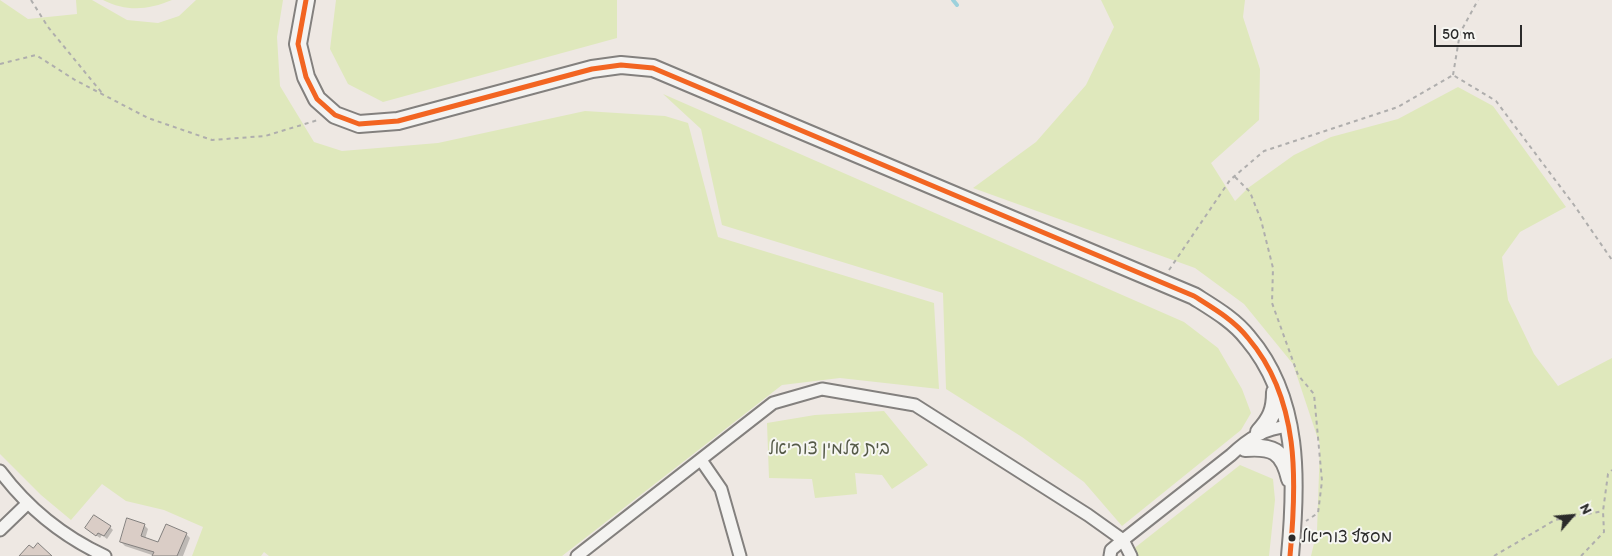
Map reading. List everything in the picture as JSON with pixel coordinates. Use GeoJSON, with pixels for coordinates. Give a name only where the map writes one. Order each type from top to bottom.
{"type":"FeatureCollection","features":[{"type":"Feature","properties":{"kind":"highway"},"geometry":{"type":"LineString","coordinates":[[306,0],[298,44],[306,77],[317,98],[335,115],[360,124],[398,121],[592,69],[621,65],[653,68],[1194,296],[1222,313],[1248,337],[1269,367],[1274,380],[1293,445],[1294,495],[1290,556]]}},
{"type":"Feature","properties":{"kind":"highway"},"geometry":{"type":"LineString","coordinates":[[1258,432],[1270,421],[1275,408],[1274,380]]}},
{"type":"Feature","properties":{"kind":"highway"},"geometry":{"type":"LineString","coordinates":[[1238,451],[1266,446],[1280,456],[1288,468],[1294,495]]}},
{"type":"Feature","properties":{"kind":"street"},"geometry":{"type":"LineString","coordinates":[[577,556],[774,403],[822,389],[915,405],[1123,540],[1131,556]]}},
{"type":"Feature","properties":{"kind":"street"},"geometry":{"type":"LineString","coordinates":[[1110,556],[1111,550],[1238,451],[1258,432],[1289,426]]}},
{"type":"Feature","properties":{"kind":"street"},"geometry":{"type":"LineString","coordinates":[[1238,451],[1289,426]]}},
{"type":"Feature","properties":{"kind":"street"},"geometry":{"type":"LineString","coordinates":[[701,460],[721,489],[740,556]]}},
{"type":"Feature","properties":{"kind":"street"},"geometry":{"type":"LineString","coordinates":[[0,472],[28,503],[67,535],[105,556]]}},
{"type":"Feature","properties":{"kind":"street"},"geometry":{"type":"LineString","coordinates":[[0,530],[28,503]]}},
{"type":"Feature","properties":{"kind":"path"},"geometry":{"type":"LineString","coordinates":[[31,0],[48,27],[103,95]]}},
{"type":"Feature","properties":{"kind":"path"},"geometry":{"type":"LineString","coordinates":[[1453,75],[1460,33],[1478,0]]}},
{"type":"Feature","properties":{"kind":"path"},"geometry":{"type":"LineString","coordinates":[[0,64],[36,55],[74,80],[148,118],[212,140],[265,136],[335,115]]}},
{"type":"Feature","properties":{"kind":"path"},"geometry":{"type":"LineString","coordinates":[[1160,283],[1235,177],[1264,151],[1398,107],[1453,75]]}},
{"type":"Feature","properties":{"kind":"path"},"geometry":{"type":"LineString","coordinates":[[1453,75],[1496,101],[1574,205],[1612,260]]}},
{"type":"Feature","properties":{"kind":"path"},"geometry":{"type":"LineString","coordinates":[[1235,177],[1250,192],[1261,220],[1273,268],[1272,303],[1298,374],[1314,394],[1322,481],[1318,513],[1308,521],[1293,522]]}},
{"type":"Feature","properties":{"kind":"path"},"geometry":{"type":"LineString","coordinates":[[1581,556],[1604,532],[1608,474],[1612,470]]}},
{"type":"Feature","properties":{"kind":"path"},"geometry":{"type":"LineString","coordinates":[[1494,556],[1555,520],[1604,511]]}},
{"type":"Feature","properties":{"kind":"green space"},"geometry":{"type":"Polygon","coordinates":[[[0,0],[28,19],[77,14],[76,0],[92,0],[127,20],[158,23],[179,16],[196,0],[283,0],[277,37],[280,86],[314,142],[342,151],[438,143],[585,111],[665,116],[688,123],[718,237],[934,303],[939,389],[840,378],[782,385],[562,556],[269,556],[264,552],[261,556],[192,556],[203,527],[164,510],[126,501],[102,484],[71,520],[41,495],[0,454],[0,0]]]}},
{"type":"Feature","properties":{"kind":"green space"},"geometry":{"type":"Polygon","coordinates":[[[103,0],[172,0],[146,8],[129,8],[103,0]]]}},
{"type":"Feature","properties":{"kind":"green space"},"geometry":{"type":"Polygon","coordinates":[[[336,0],[617,0],[617,38],[383,102],[348,84],[330,49],[336,0]]]}},
{"type":"Feature","properties":{"kind":"green space"},"geometry":{"type":"Polygon","coordinates":[[[1101,0],[1245,0],[1243,17],[1260,69],[1259,120],[1211,163],[1235,201],[1248,188],[1294,155],[1331,137],[1398,119],[1458,87],[1493,106],[1566,207],[1520,232],[1502,257],[1508,300],[1534,354],[1558,386],[1612,358],[1612,556],[1311,556],[1317,531],[1320,445],[1293,364],[1244,304],[1195,268],[973,188],[1036,142],[1086,85],[1114,27],[1101,0]]]}},
{"type":"Feature","properties":{"kind":"green space"},"geometry":{"type":"Polygon","coordinates":[[[663,94],[1184,322],[1218,348],[1242,389],[1251,413],[1241,430],[1122,526],[1084,482],[1022,437],[946,389],[943,293],[722,225],[701,129],[663,94]]]}},
{"type":"Feature","properties":{"kind":"green space","name":"בית עלמין צוריאל"},"geometry":{"type":"Polygon","coordinates":[[[884,411],[928,465],[892,489],[882,475],[855,473],[857,494],[815,498],[812,479],[769,478],[767,423],[815,415],[884,411]]]}},
{"type":"Feature","properties":{"kind":"green space"},"geometry":{"type":"Polygon","coordinates":[[[1240,465],[1273,479],[1275,500],[1269,556],[1136,556],[1132,550],[1240,465]]]}},
{"type":"Feature","properties":{"kind":"building"},"geometry":{"type":"Polygon","coordinates":[[[94,515],[111,526],[104,536],[98,533],[96,536],[85,528],[94,515]]]}},
{"type":"Feature","properties":{"kind":"building"},"geometry":{"type":"Polygon","coordinates":[[[127,518],[145,524],[141,536],[158,542],[166,524],[187,533],[177,556],[152,556],[154,552],[120,542],[127,518]]]}},
{"type":"Feature","properties":{"kind":"building"},"geometry":{"type":"Polygon","coordinates":[[[38,543],[52,556],[19,556],[29,545],[33,548],[38,543]]]}},
{"type":"Feature","properties":{"kind":"waterway"},"geometry":{"type":"LineString","coordinates":[[953,0],[957,5]]}},
{"type":"Feature","properties":{"kind":"transit line"},"geometry":{"type":"LineString","coordinates":[[306,0],[298,44],[306,77],[317,99],[335,115],[359,124],[398,121],[592,69],[621,65],[653,68],[1194,296],[1223,315],[1248,338],[1265,362],[1277,387],[1286,414],[1291,442],[1294,499],[1290,556]]}},
{"type":"Feature","properties":{"kind":"place","name":"מסעף צוריאל"},"geometry":{"type":"Point","coordinates":[1292,538]}}]}
